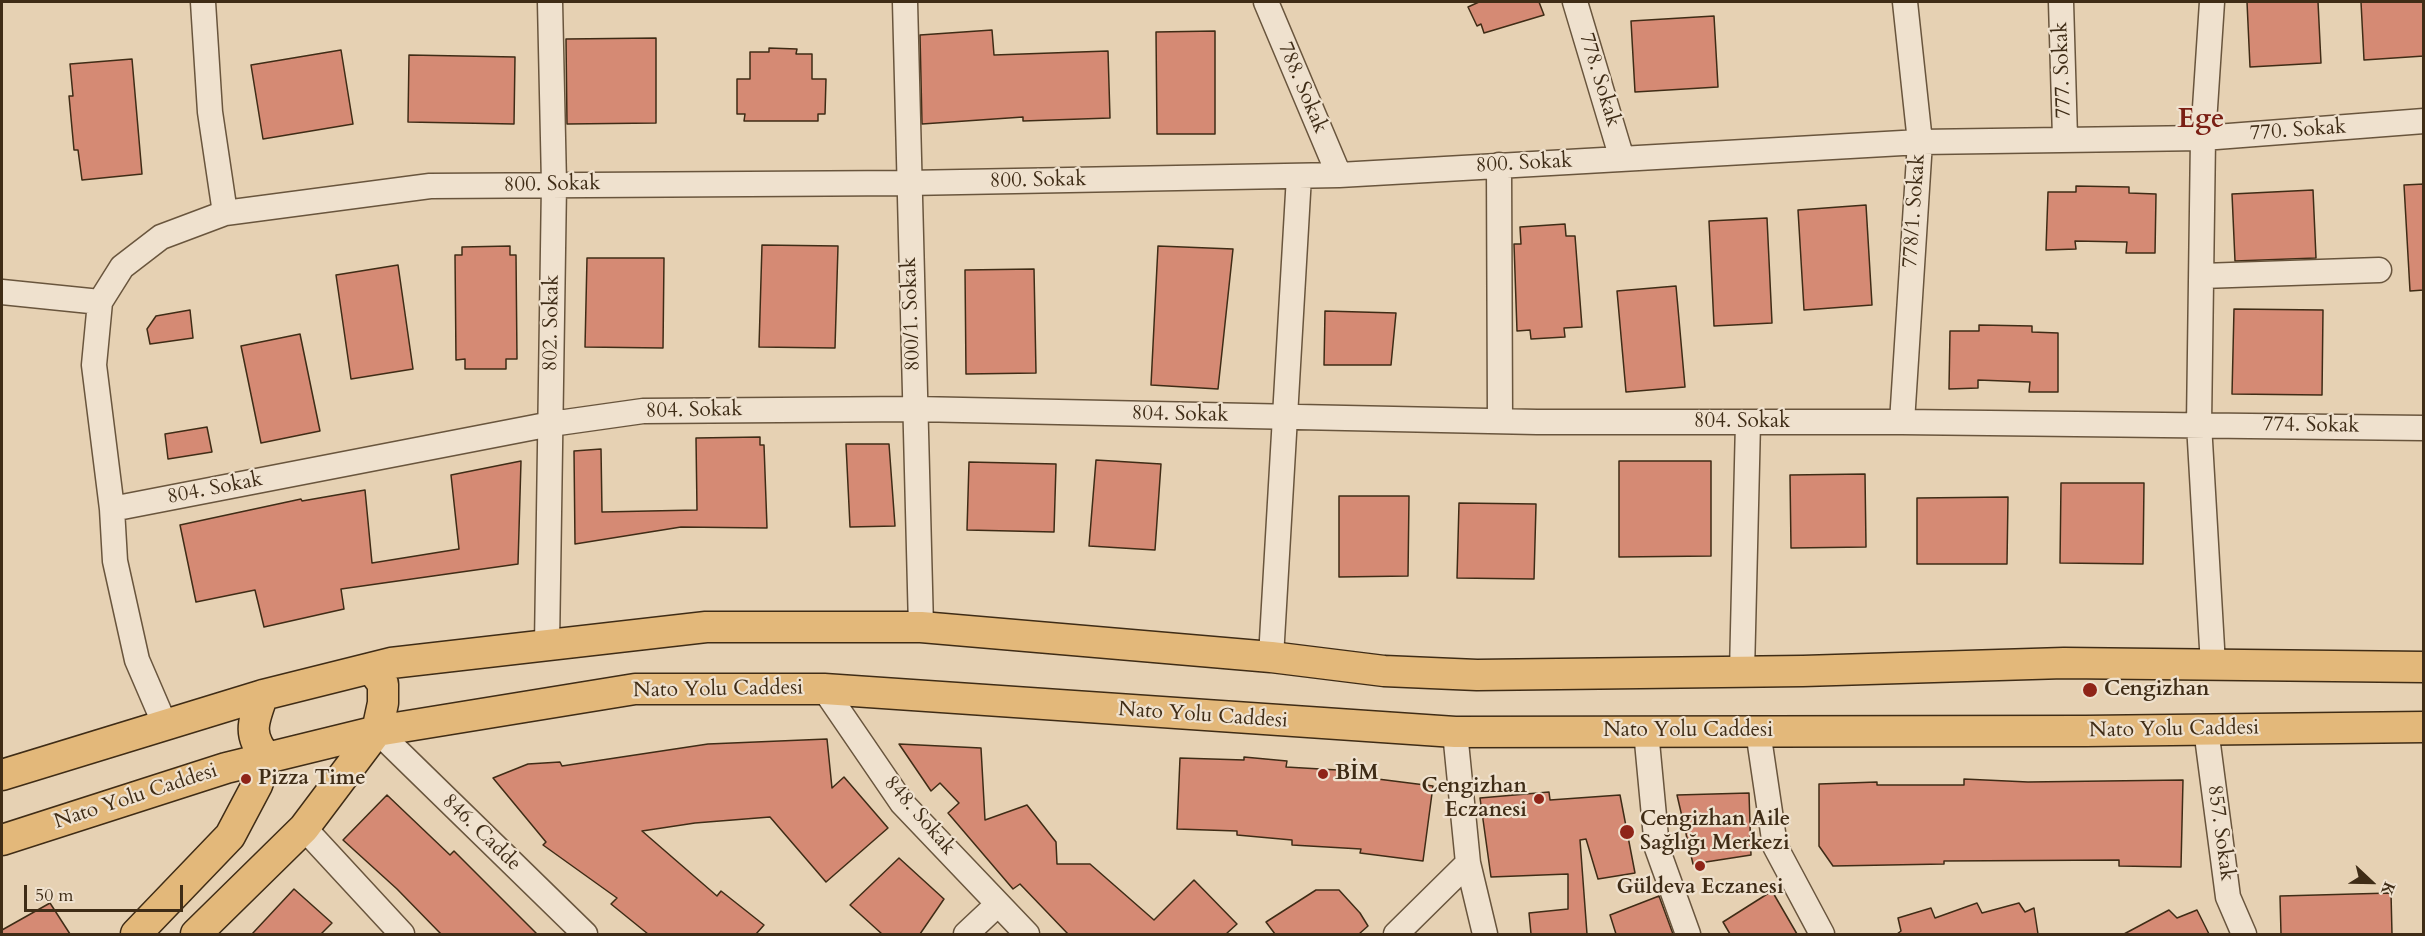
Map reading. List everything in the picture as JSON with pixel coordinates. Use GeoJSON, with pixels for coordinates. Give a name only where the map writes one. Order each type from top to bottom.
{"type":"FeatureCollection","features":[{"type":"Feature","properties":{"kind":"main road"},"geometry":{"type":"LineString","coordinates":[[2,775],[263,695],[391,663],[706,627],[921,627],[1271,657],[1384,671],[1477,675],[1742,672],[2064,663],[2424,667]]}},
{"type":"Feature","properties":{"kind":"main road"},"geometry":{"type":"LineString","coordinates":[[196,934],[304,828],[377,731],[383,703],[383,684],[371,668]]}},
{"type":"Feature","properties":{"kind":"main road","name":"Nato Yolu Caddesi"},"geometry":{"type":"LineString","coordinates":[[2,840],[226,768],[377,731],[635,689],[824,688],[1455,732],[2424,726]]}},
{"type":"Feature","properties":{"kind":"main road"},"geometry":{"type":"LineString","coordinates":[[136,934],[230,836],[257,785],[267,758],[255,744],[253,720],[263,695]]}},
{"type":"Feature","properties":{"kind":"street"},"geometry":{"type":"LineString","coordinates":[[203,2],[210,112],[225,213]]}},
{"type":"Feature","properties":{"kind":"street","name":"802. Sokak"},"geometry":{"type":"LineString","coordinates":[[547,645],[554,184],[550,2]]}},
{"type":"Feature","properties":{"kind":"street","name":"800/1. Sokak"},"geometry":{"type":"LineString","coordinates":[[904,2],[921,627]]}},
{"type":"Feature","properties":{"kind":"street","name":"788. Sokak"},"geometry":{"type":"LineString","coordinates":[[1266,2],[1339,176]]}},
{"type":"Feature","properties":{"kind":"street","name":"778. Sokak"},"geometry":{"type":"LineString","coordinates":[[1575,2],[1622,159]]}},
{"type":"Feature","properties":{"kind":"street","name":"778/1. Sokak"},"geometry":{"type":"LineString","coordinates":[[1902,422],[1920,142],[1905,2]]}},
{"type":"Feature","properties":{"kind":"street","name":"777. Sokak"},"geometry":{"type":"LineString","coordinates":[[2061,2],[2065,138]]}},
{"type":"Feature","properties":{"kind":"street"},"geometry":{"type":"LineString","coordinates":[[2212,2],[2203,138],[2199,424],[2213,665]]}},
{"type":"Feature","properties":{"kind":"street","name":"770. Sokak"},"geometry":{"type":"LineString","coordinates":[[2065,138],[2203,138],[2424,121]]}},
{"type":"Feature","properties":{"kind":"street","name":"800. Sokak"},"geometry":{"type":"LineString","coordinates":[[100,302],[122,267],[161,237],[225,213],[430,186],[908,183],[1339,176],[1920,142],[2065,138]]}},
{"type":"Feature","properties":{"kind":"street"},"geometry":{"type":"LineString","coordinates":[[1499,165],[1500,421]]}},
{"type":"Feature","properties":{"kind":"street"},"geometry":{"type":"LineString","coordinates":[[1271,657],[1299,176]]}},
{"type":"Feature","properties":{"kind":"street"},"geometry":{"type":"LineString","coordinates":[[2202,276],[2379,270]]}},
{"type":"Feature","properties":{"kind":"street"},"geometry":{"type":"LineString","coordinates":[[2,292],[100,302],[94,364],[112,509],[115,561],[137,660],[165,725]]}},
{"type":"Feature","properties":{"kind":"street","name":"804. Sokak"},"geometry":{"type":"LineString","coordinates":[[112,509],[551,424],[643,411],[915,409],[1500,421],[2199,424]]}},
{"type":"Feature","properties":{"kind":"street"},"geometry":{"type":"LineString","coordinates":[[1742,672],[1748,422]]}},
{"type":"Feature","properties":{"kind":"street","name":"774. Sokak"},"geometry":{"type":"LineString","coordinates":[[2199,424],[2424,428]]}},
{"type":"Feature","properties":{"kind":"street","name":"848. Sokak"},"geometry":{"type":"LineString","coordinates":[[824,688],[902,803],[1027,934]]}},
{"type":"Feature","properties":{"kind":"street","name":"857. Sokak"},"geometry":{"type":"LineString","coordinates":[[2206,729],[2228,897],[2244,934]]}},
{"type":"Feature","properties":{"kind":"street","name":"846. Cadde"},"geometry":{"type":"LineString","coordinates":[[377,731],[585,934]]}},
{"type":"Feature","properties":{"kind":"street"},"geometry":{"type":"LineString","coordinates":[[1646,731],[1657,848],[1688,934]]}},
{"type":"Feature","properties":{"kind":"street"},"geometry":{"type":"LineString","coordinates":[[1758,731],[1775,846],[1822,934]]}},
{"type":"Feature","properties":{"kind":"street"},"geometry":{"type":"LineString","coordinates":[[1455,732],[1468,863],[1485,934]]}},
{"type":"Feature","properties":{"kind":"street"},"geometry":{"type":"LineString","coordinates":[[304,828],[402,934]]}},
{"type":"Feature","properties":{"kind":"street"},"geometry":{"type":"LineString","coordinates":[[1396,934],[1468,863]]}},
{"type":"Feature","properties":{"kind":"street"},"geometry":{"type":"LineString","coordinates":[[966,934],[998,904]]}},
{"type":"Feature","properties":{"kind":"building"},"geometry":{"type":"Polygon","coordinates":[[[1479,2],[1539,2],[1544,15],[1484,33],[1481,24],[1477,26],[1468,7],[1479,2]]]}},
{"type":"Feature","properties":{"kind":"building"},"geometry":{"type":"Polygon","coordinates":[[[2247,2],[2318,2],[2321,63],[2250,67],[2247,2]]]}},
{"type":"Feature","properties":{"kind":"building"},"geometry":{"type":"Polygon","coordinates":[[[2361,2],[2424,2],[2424,56],[2364,60],[2361,2]]]}},
{"type":"Feature","properties":{"kind":"building"},"geometry":{"type":"Polygon","coordinates":[[[1714,16],[1718,87],[1635,92],[1631,21],[1714,16]]]}},
{"type":"Feature","properties":{"kind":"building"},"geometry":{"type":"Polygon","coordinates":[[[992,30],[994,55],[1108,51],[1110,118],[1023,121],[1023,117],[922,124],[920,35],[992,30]]]}},
{"type":"Feature","properties":{"kind":"building"},"geometry":{"type":"Polygon","coordinates":[[[1215,31],[1215,134],[1157,134],[1156,32],[1215,31]]]}},
{"type":"Feature","properties":{"kind":"building"},"geometry":{"type":"Polygon","coordinates":[[[656,38],[656,123],[567,124],[566,39],[656,38]]]}},
{"type":"Feature","properties":{"kind":"building"},"geometry":{"type":"Polygon","coordinates":[[[769,48],[797,49],[796,54],[812,54],[812,79],[826,79],[825,114],[818,114],[818,121],[744,121],[745,114],[737,114],[737,79],[750,79],[750,52],[769,52],[769,48]]]}},
{"type":"Feature","properties":{"kind":"building"},"geometry":{"type":"Polygon","coordinates":[[[341,50],[353,124],[263,139],[251,65],[341,50]]]}},
{"type":"Feature","properties":{"kind":"building"},"geometry":{"type":"Polygon","coordinates":[[[409,55],[515,57],[514,124],[408,122],[409,55]]]}},
{"type":"Feature","properties":{"kind":"building"},"geometry":{"type":"Polygon","coordinates":[[[132,59],[142,174],[82,180],[78,150],[74,150],[69,96],[73,96],[70,64],[132,59]]]}},
{"type":"Feature","properties":{"kind":"building"},"geometry":{"type":"Polygon","coordinates":[[[2424,184],[2424,290],[2410,291],[2404,185],[2424,184]]]}},
{"type":"Feature","properties":{"kind":"building"},"geometry":{"type":"Polygon","coordinates":[[[2076,186],[2129,187],[2129,193],[2156,194],[2155,253],[2126,253],[2127,242],[2075,241],[2076,249],[2046,250],[2048,192],[2076,192],[2076,186]]]}},
{"type":"Feature","properties":{"kind":"building"},"geometry":{"type":"Polygon","coordinates":[[[2313,190],[2316,258],[2235,261],[2232,194],[2313,190]]]}},
{"type":"Feature","properties":{"kind":"building"},"geometry":{"type":"Polygon","coordinates":[[[1866,205],[1872,305],[1804,310],[1798,210],[1866,205]]]}},
{"type":"Feature","properties":{"kind":"building"},"geometry":{"type":"Polygon","coordinates":[[[1767,218],[1772,323],[1714,326],[1709,221],[1767,218]]]}},
{"type":"Feature","properties":{"kind":"building"},"geometry":{"type":"Polygon","coordinates":[[[1565,224],[1566,236],[1575,236],[1582,327],[1564,328],[1565,337],[1531,339],[1530,330],[1517,331],[1514,244],[1521,244],[1520,227],[1565,224]]]}},
{"type":"Feature","properties":{"kind":"building"},"geometry":{"type":"Polygon","coordinates":[[[762,245],[838,246],[835,348],[759,347],[762,245]]]}},
{"type":"Feature","properties":{"kind":"building"},"geometry":{"type":"Polygon","coordinates":[[[510,246],[510,255],[516,255],[517,359],[506,359],[506,369],[465,369],[465,359],[456,360],[455,255],[462,255],[462,247],[510,246]]]}},
{"type":"Feature","properties":{"kind":"building"},"geometry":{"type":"Polygon","coordinates":[[[1158,246],[1233,249],[1218,389],[1151,385],[1158,246]]]}},
{"type":"Feature","properties":{"kind":"building"},"geometry":{"type":"Polygon","coordinates":[[[587,258],[664,258],[663,348],[585,347],[587,258]]]}},
{"type":"Feature","properties":{"kind":"building"},"geometry":{"type":"Polygon","coordinates":[[[398,265],[413,369],[351,379],[336,275],[398,265]]]}},
{"type":"Feature","properties":{"kind":"building"},"geometry":{"type":"Polygon","coordinates":[[[1034,269],[1036,373],[966,374],[965,270],[1034,269]]]}},
{"type":"Feature","properties":{"kind":"building"},"geometry":{"type":"Polygon","coordinates":[[[1676,286],[1685,387],[1626,392],[1617,291],[1676,286]]]}},
{"type":"Feature","properties":{"kind":"building"},"geometry":{"type":"Polygon","coordinates":[[[2234,309],[2323,310],[2322,395],[2232,394],[2234,309]]]}},
{"type":"Feature","properties":{"kind":"building"},"geometry":{"type":"Polygon","coordinates":[[[190,310],[193,338],[150,344],[147,329],[156,316],[190,310]]]}},
{"type":"Feature","properties":{"kind":"building"},"geometry":{"type":"Polygon","coordinates":[[[1325,311],[1396,313],[1391,365],[1324,365],[1325,311]]]}},
{"type":"Feature","properties":{"kind":"building"},"geometry":{"type":"Polygon","coordinates":[[[1979,325],[2032,326],[2032,332],[2058,333],[2058,392],[2029,392],[2030,382],[1978,380],[1978,388],[1949,389],[1950,331],[1979,331],[1979,325]]]}},
{"type":"Feature","properties":{"kind":"building"},"geometry":{"type":"Polygon","coordinates":[[[300,334],[320,431],[261,443],[241,346],[300,334]]]}},
{"type":"Feature","properties":{"kind":"building"},"geometry":{"type":"Polygon","coordinates":[[[207,427],[212,452],[168,459],[165,434],[207,427]]]}},
{"type":"Feature","properties":{"kind":"building"},"geometry":{"type":"Polygon","coordinates":[[[760,437],[760,445],[764,445],[767,528],[681,527],[575,544],[574,451],[601,449],[602,512],[697,510],[696,438],[760,437]]]}},
{"type":"Feature","properties":{"kind":"building"},"geometry":{"type":"Polygon","coordinates":[[[846,444],[889,444],[895,526],[850,527],[846,444]]]}},
{"type":"Feature","properties":{"kind":"building"},"geometry":{"type":"Polygon","coordinates":[[[1096,460],[1161,464],[1155,550],[1089,546],[1096,460]]]}},
{"type":"Feature","properties":{"kind":"building"},"geometry":{"type":"Polygon","coordinates":[[[521,461],[518,564],[341,589],[344,609],[264,627],[255,590],[196,602],[180,525],[301,499],[302,501],[365,490],[372,563],[459,549],[451,475],[521,461]]]}},
{"type":"Feature","properties":{"kind":"building"},"geometry":{"type":"Polygon","coordinates":[[[1619,461],[1711,461],[1711,556],[1619,557],[1619,461]]]}},
{"type":"Feature","properties":{"kind":"building"},"geometry":{"type":"Polygon","coordinates":[[[969,462],[1056,464],[1054,532],[967,530],[969,462]]]}},
{"type":"Feature","properties":{"kind":"building"},"geometry":{"type":"Polygon","coordinates":[[[1865,474],[1866,547],[1791,548],[1790,475],[1865,474]]]}},
{"type":"Feature","properties":{"kind":"building"},"geometry":{"type":"Polygon","coordinates":[[[2061,483],[2144,483],[2143,564],[2060,563],[2061,483]]]}},
{"type":"Feature","properties":{"kind":"building"},"geometry":{"type":"Polygon","coordinates":[[[1339,496],[1409,496],[1408,576],[1339,577],[1339,496]]]}},
{"type":"Feature","properties":{"kind":"building"},"geometry":{"type":"Polygon","coordinates":[[[2008,497],[2007,564],[1917,564],[1917,498],[2008,497]]]}},
{"type":"Feature","properties":{"kind":"building"},"geometry":{"type":"Polygon","coordinates":[[[1459,503],[1536,504],[1534,579],[1457,578],[1459,503]]]}},
{"type":"Feature","properties":{"kind":"building"},"geometry":{"type":"Polygon","coordinates":[[[827,739],[832,788],[844,777],[888,828],[826,882],[770,817],[695,823],[642,831],[717,896],[721,891],[764,925],[756,934],[648,934],[611,904],[617,898],[543,845],[546,842],[493,778],[528,764],[560,762],[562,766],[708,744],[827,739]]]}},
{"type":"Feature","properties":{"kind":"building"},"geometry":{"type":"Polygon","coordinates":[[[899,744],[981,748],[985,820],[1027,805],[1056,842],[1057,864],[1090,864],[1154,920],[1194,880],[1237,924],[1226,934],[1068,934],[1020,884],[1013,889],[948,813],[959,803],[940,783],[931,791],[899,744]]]}},
{"type":"Feature","properties":{"kind":"building"},"geometry":{"type":"Polygon","coordinates":[[[1244,757],[1287,761],[1286,767],[1355,771],[1354,776],[1433,786],[1423,861],[1360,853],[1361,849],[1292,845],[1292,840],[1237,835],[1237,831],[1177,829],[1180,758],[1244,760],[1244,757]]]}},
{"type":"Feature","properties":{"kind":"building"},"geometry":{"type":"Polygon","coordinates":[[[1964,779],[2028,782],[2183,780],[2181,867],[2119,866],[2119,860],[1944,861],[1944,864],[1833,866],[1819,846],[1819,784],[1877,782],[1877,785],[1964,785],[1964,779]]]}},
{"type":"Feature","properties":{"kind":"building"},"geometry":{"type":"Polygon","coordinates":[[[1549,792],[1550,800],[1620,795],[1635,873],[1598,879],[1586,839],[1580,840],[1587,934],[1531,934],[1529,913],[1568,909],[1568,874],[1491,877],[1480,798],[1549,792]]]}},
{"type":"Feature","properties":{"kind":"building"},"geometry":{"type":"Polygon","coordinates":[[[1749,793],[1751,855],[1693,864],[1677,795],[1749,793]]]}},
{"type":"Feature","properties":{"kind":"building"},"geometry":{"type":"Polygon","coordinates":[[[387,795],[450,855],[454,851],[537,934],[441,934],[397,889],[343,840],[387,795]]]}},
{"type":"Feature","properties":{"kind":"building"},"geometry":{"type":"Polygon","coordinates":[[[899,858],[944,899],[920,934],[882,934],[850,905],[899,858]]]}},
{"type":"Feature","properties":{"kind":"building"},"geometry":{"type":"Polygon","coordinates":[[[294,889],[332,923],[321,934],[252,934],[294,889]]]}},
{"type":"Feature","properties":{"kind":"building"},"geometry":{"type":"Polygon","coordinates":[[[1316,890],[1339,890],[1360,913],[1368,926],[1359,934],[1275,934],[1266,922],[1316,890]]]}},
{"type":"Feature","properties":{"kind":"building"},"geometry":{"type":"Polygon","coordinates":[[[1772,891],[1797,934],[1730,934],[1723,922],[1772,891]]]}},
{"type":"Feature","properties":{"kind":"building"},"geometry":{"type":"Polygon","coordinates":[[[2391,893],[2392,934],[2281,934],[2280,896],[2391,893]]]}},
{"type":"Feature","properties":{"kind":"building"},"geometry":{"type":"Polygon","coordinates":[[[1659,896],[1673,934],[1616,934],[1610,915],[1659,896]]]}},
{"type":"Feature","properties":{"kind":"building"},"geometry":{"type":"Polygon","coordinates":[[[50,903],[70,934],[2,934],[2,930],[50,903]]]}},
{"type":"Feature","properties":{"kind":"building"},"geometry":{"type":"Polygon","coordinates":[[[1977,903],[1982,913],[2019,903],[2025,912],[2034,908],[2038,934],[1897,934],[1901,931],[1898,918],[1931,908],[1935,918],[1977,903]]]}},
{"type":"Feature","properties":{"kind":"building"},"geometry":{"type":"Polygon","coordinates":[[[2169,910],[2177,918],[2197,910],[2209,934],[2124,934],[2169,910]]]}},
{"type":"Feature","properties":{"kind":"place","name":"Cengizhan"},"geometry":{"type":"Point","coordinates":[2090,690]}},
{"type":"Feature","properties":{"kind":"place","name":"BİM"},"geometry":{"type":"Point","coordinates":[1323,774]}},
{"type":"Feature","properties":{"kind":"place","name":"Pizza Time"},"geometry":{"type":"Point","coordinates":[246,779]}},
{"type":"Feature","properties":{"kind":"place","name":"Cengizhan Eczanesi"},"geometry":{"type":"Point","coordinates":[1539,799]}},
{"type":"Feature","properties":{"kind":"place","name":"Cengizhan Aile Sağlığı Merkezi"},"geometry":{"type":"Point","coordinates":[1627,832]}},
{"type":"Feature","properties":{"kind":"place","name":"Güldeva Eczanesi"},"geometry":{"type":"Point","coordinates":[1700,866]}},
{"type":"Feature","properties":{"kind":"district","name":"Ege"},"geometry":{"type":"Point","coordinates":[2201,121]}}]}
